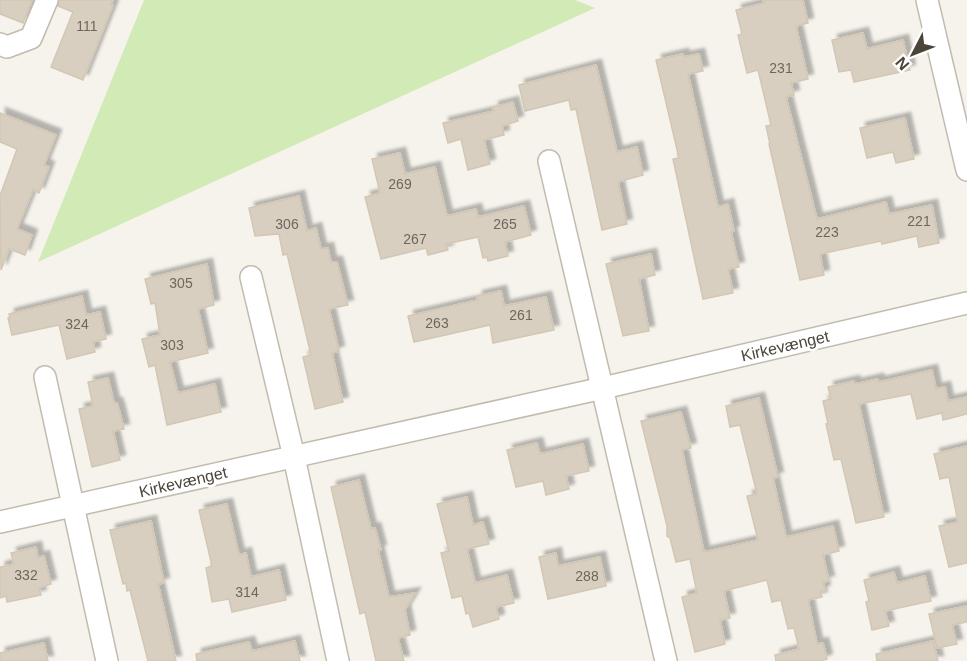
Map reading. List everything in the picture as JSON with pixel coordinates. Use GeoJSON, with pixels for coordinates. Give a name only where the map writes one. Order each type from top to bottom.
{"type":"FeatureCollection","features":[{"type":"Feature","properties":{"kind":"street"},"geometry":{"type":"LineString","coordinates":[[0,44],[7,47],[32,38],[47,0]]}},
{"type":"Feature","properties":{"kind":"street"},"geometry":{"type":"LineString","coordinates":[[927,0],[967,170]]}},
{"type":"Feature","properties":{"kind":"street"},"geometry":{"type":"LineString","coordinates":[[549,161],[666,661]]}},
{"type":"Feature","properties":{"kind":"street"},"geometry":{"type":"LineString","coordinates":[[251,277],[294,457],[338,661]]}},
{"type":"Feature","properties":{"kind":"street","name":"Kirkevænget"},"geometry":{"type":"LineString","coordinates":[[0,522],[603,388],[967,303]]}},
{"type":"Feature","properties":{"kind":"street"},"geometry":{"type":"LineString","coordinates":[[45,377],[107,661]]}},
{"type":"Feature","properties":{"kind":"green space"},"geometry":{"type":"Polygon","coordinates":[[[144,0],[575,0],[595,8],[38,262],[144,0]]]}},
{"type":"Feature","properties":{"kind":"building"},"geometry":{"type":"Polygon","coordinates":[[[0,0],[32,0],[23,23],[0,14],[0,0]]]}},
{"type":"Feature","properties":{"kind":"building"},"geometry":{"type":"Polygon","coordinates":[[[60,0],[113,0],[83,80],[51,67],[73,12],[58,6],[60,0]]]}},
{"type":"Feature","properties":{"kind":"building"},"geometry":{"type":"Polygon","coordinates":[[[763,0],[803,0],[808,23],[796,26],[808,79],[791,83],[794,95],[786,97],[817,219],[886,202],[889,214],[932,205],[939,243],[919,247],[917,236],[820,254],[824,275],[800,280],[769,144],[766,126],[771,125],[758,70],[747,73],[738,35],[742,34],[736,10],[764,3],[763,0]]]}},
{"type":"Feature","properties":{"kind":"building"},"geometry":{"type":"Polygon","coordinates":[[[863,33],[867,49],[903,40],[910,70],[854,82],[851,70],[839,72],[832,40],[863,33]]]}},
{"type":"Feature","properties":{"kind":"building"},"geometry":{"type":"Polygon","coordinates":[[[683,54],[684,57],[699,54],[703,71],[688,74],[718,207],[728,204],[734,231],[731,232],[739,267],[728,269],[733,293],[703,299],[673,159],[679,158],[656,60],[683,54]]]}},
{"type":"Feature","properties":{"kind":"building"},"geometry":{"type":"Polygon","coordinates":[[[596,65],[617,152],[637,147],[643,175],[618,182],[627,224],[602,230],[576,109],[571,110],[569,100],[525,111],[519,85],[596,65]]]}},
{"type":"Feature","properties":{"kind":"building"},"geometry":{"type":"Polygon","coordinates":[[[513,102],[518,121],[502,126],[504,135],[484,140],[490,164],[468,170],[461,139],[448,143],[443,123],[494,111],[493,107],[513,102]]]}},
{"type":"Feature","properties":{"kind":"building"},"geometry":{"type":"Polygon","coordinates":[[[0,113],[56,135],[44,165],[49,167],[39,193],[33,190],[17,229],[32,235],[25,255],[9,249],[1,270],[0,196],[17,149],[0,142],[0,113]]]}},
{"type":"Feature","properties":{"kind":"building"},"geometry":{"type":"Polygon","coordinates":[[[905,118],[914,159],[896,163],[893,152],[867,158],[860,128],[905,118]]]}},
{"type":"Feature","properties":{"kind":"building"},"geometry":{"type":"Polygon","coordinates":[[[400,153],[405,174],[435,167],[447,216],[476,209],[478,217],[524,206],[531,235],[505,242],[508,256],[488,261],[487,257],[483,258],[478,237],[446,244],[448,250],[428,255],[426,248],[381,259],[365,197],[380,193],[372,159],[400,153]]]}},
{"type":"Feature","properties":{"kind":"building"},"geometry":{"type":"Polygon","coordinates":[[[299,196],[307,231],[316,228],[321,249],[328,248],[331,262],[337,262],[348,305],[329,309],[339,351],[332,353],[343,402],[315,409],[303,357],[311,355],[287,254],[283,255],[279,234],[255,236],[249,208],[299,196]]]}},
{"type":"Feature","properties":{"kind":"building"},"geometry":{"type":"Polygon","coordinates":[[[651,254],[655,275],[639,279],[649,331],[623,336],[606,264],[651,254]]]}},
{"type":"Feature","properties":{"kind":"building"},"geometry":{"type":"Polygon","coordinates":[[[207,264],[214,305],[198,309],[208,353],[170,362],[178,393],[215,384],[221,412],[167,425],[155,365],[149,367],[142,339],[160,335],[155,303],[151,304],[145,279],[207,264]]]}},
{"type":"Feature","properties":{"kind":"building"},"geometry":{"type":"Polygon","coordinates":[[[501,291],[504,306],[546,297],[554,330],[493,343],[490,325],[414,342],[408,316],[478,300],[477,296],[501,291]]]}},
{"type":"Feature","properties":{"kind":"building"},"geometry":{"type":"Polygon","coordinates":[[[82,296],[86,315],[100,312],[106,339],[93,342],[95,352],[67,359],[59,325],[12,335],[9,314],[82,296]]]}},
{"type":"Feature","properties":{"kind":"building"},"geometry":{"type":"Polygon","coordinates":[[[932,370],[936,389],[945,387],[948,401],[967,397],[967,414],[943,420],[942,413],[917,419],[911,394],[859,404],[884,517],[856,523],[841,459],[834,460],[826,424],[828,424],[823,401],[831,399],[828,387],[854,381],[855,384],[878,379],[879,382],[932,370]]]}},
{"type":"Feature","properties":{"kind":"building"},"geometry":{"type":"Polygon","coordinates":[[[108,378],[124,429],[113,431],[120,460],[92,467],[79,409],[93,406],[88,382],[108,378]]]}},
{"type":"Feature","properties":{"kind":"building"},"geometry":{"type":"Polygon","coordinates":[[[759,398],[778,477],[773,478],[786,537],[833,526],[839,551],[823,555],[829,581],[823,582],[825,590],[820,592],[822,597],[808,600],[817,644],[823,643],[827,659],[821,661],[776,661],[775,655],[799,649],[794,628],[788,629],[781,600],[772,602],[767,580],[724,591],[730,618],[720,620],[725,644],[695,652],[682,597],[697,593],[690,559],[676,562],[670,538],[667,536],[667,526],[641,421],[681,412],[691,448],[682,450],[704,552],[758,540],[747,496],[757,494],[740,425],[730,427],[726,406],[759,398]]]}},
{"type":"Feature","properties":{"kind":"building"},"geometry":{"type":"Polygon","coordinates":[[[537,443],[540,454],[583,444],[589,471],[566,476],[569,489],[546,495],[543,481],[516,487],[507,450],[537,443]]]}},
{"type":"Feature","properties":{"kind":"building"},"geometry":{"type":"Polygon","coordinates":[[[967,446],[967,563],[949,567],[939,526],[958,522],[949,477],[940,479],[934,454],[967,446]]]}},
{"type":"Feature","properties":{"kind":"building"},"geometry":{"type":"Polygon","coordinates":[[[359,480],[371,529],[375,528],[381,550],[378,550],[389,597],[415,593],[405,610],[410,635],[398,638],[404,661],[376,661],[365,612],[360,614],[331,487],[359,480]]]}},
{"type":"Feature","properties":{"kind":"building"},"geometry":{"type":"Polygon","coordinates":[[[467,497],[473,525],[483,522],[489,544],[467,549],[475,583],[507,575],[514,603],[496,607],[499,619],[473,627],[469,613],[466,614],[462,596],[452,598],[441,553],[449,551],[437,504],[467,497]]]}},
{"type":"Feature","properties":{"kind":"building"},"geometry":{"type":"Polygon","coordinates":[[[227,504],[239,555],[246,553],[251,577],[279,570],[286,600],[232,612],[229,599],[212,602],[206,568],[212,566],[199,510],[227,504]]]}},
{"type":"Feature","properties":{"kind":"building"},"geometry":{"type":"Polygon","coordinates":[[[151,521],[164,583],[158,584],[176,661],[148,661],[130,590],[127,591],[126,583],[123,584],[110,530],[151,521]]]}},
{"type":"Feature","properties":{"kind":"building"},"geometry":{"type":"Polygon","coordinates":[[[36,547],[38,558],[44,556],[51,584],[39,588],[41,595],[7,602],[6,596],[0,598],[0,567],[14,564],[11,553],[36,547]]]}},
{"type":"Feature","properties":{"kind":"building"},"geometry":{"type":"Polygon","coordinates":[[[556,553],[558,566],[600,557],[606,586],[548,599],[539,557],[556,553]]]}},
{"type":"Feature","properties":{"kind":"building"},"geometry":{"type":"Polygon","coordinates":[[[894,572],[897,583],[925,576],[931,601],[885,611],[889,626],[872,630],[864,580],[894,572]]]}},
{"type":"Feature","properties":{"kind":"building"},"geometry":{"type":"Polygon","coordinates":[[[967,606],[967,622],[952,625],[957,644],[937,648],[929,614],[967,606]]]}},
{"type":"Feature","properties":{"kind":"building"},"geometry":{"type":"Polygon","coordinates":[[[295,641],[300,661],[197,661],[196,654],[249,642],[252,651],[295,641]]]}},
{"type":"Feature","properties":{"kind":"building"},"geometry":{"type":"Polygon","coordinates":[[[933,641],[938,661],[877,661],[876,654],[933,641]]]}},
{"type":"Feature","properties":{"kind":"building"},"geometry":{"type":"Polygon","coordinates":[[[44,643],[48,661],[0,661],[0,653],[44,643]]]}}]}
